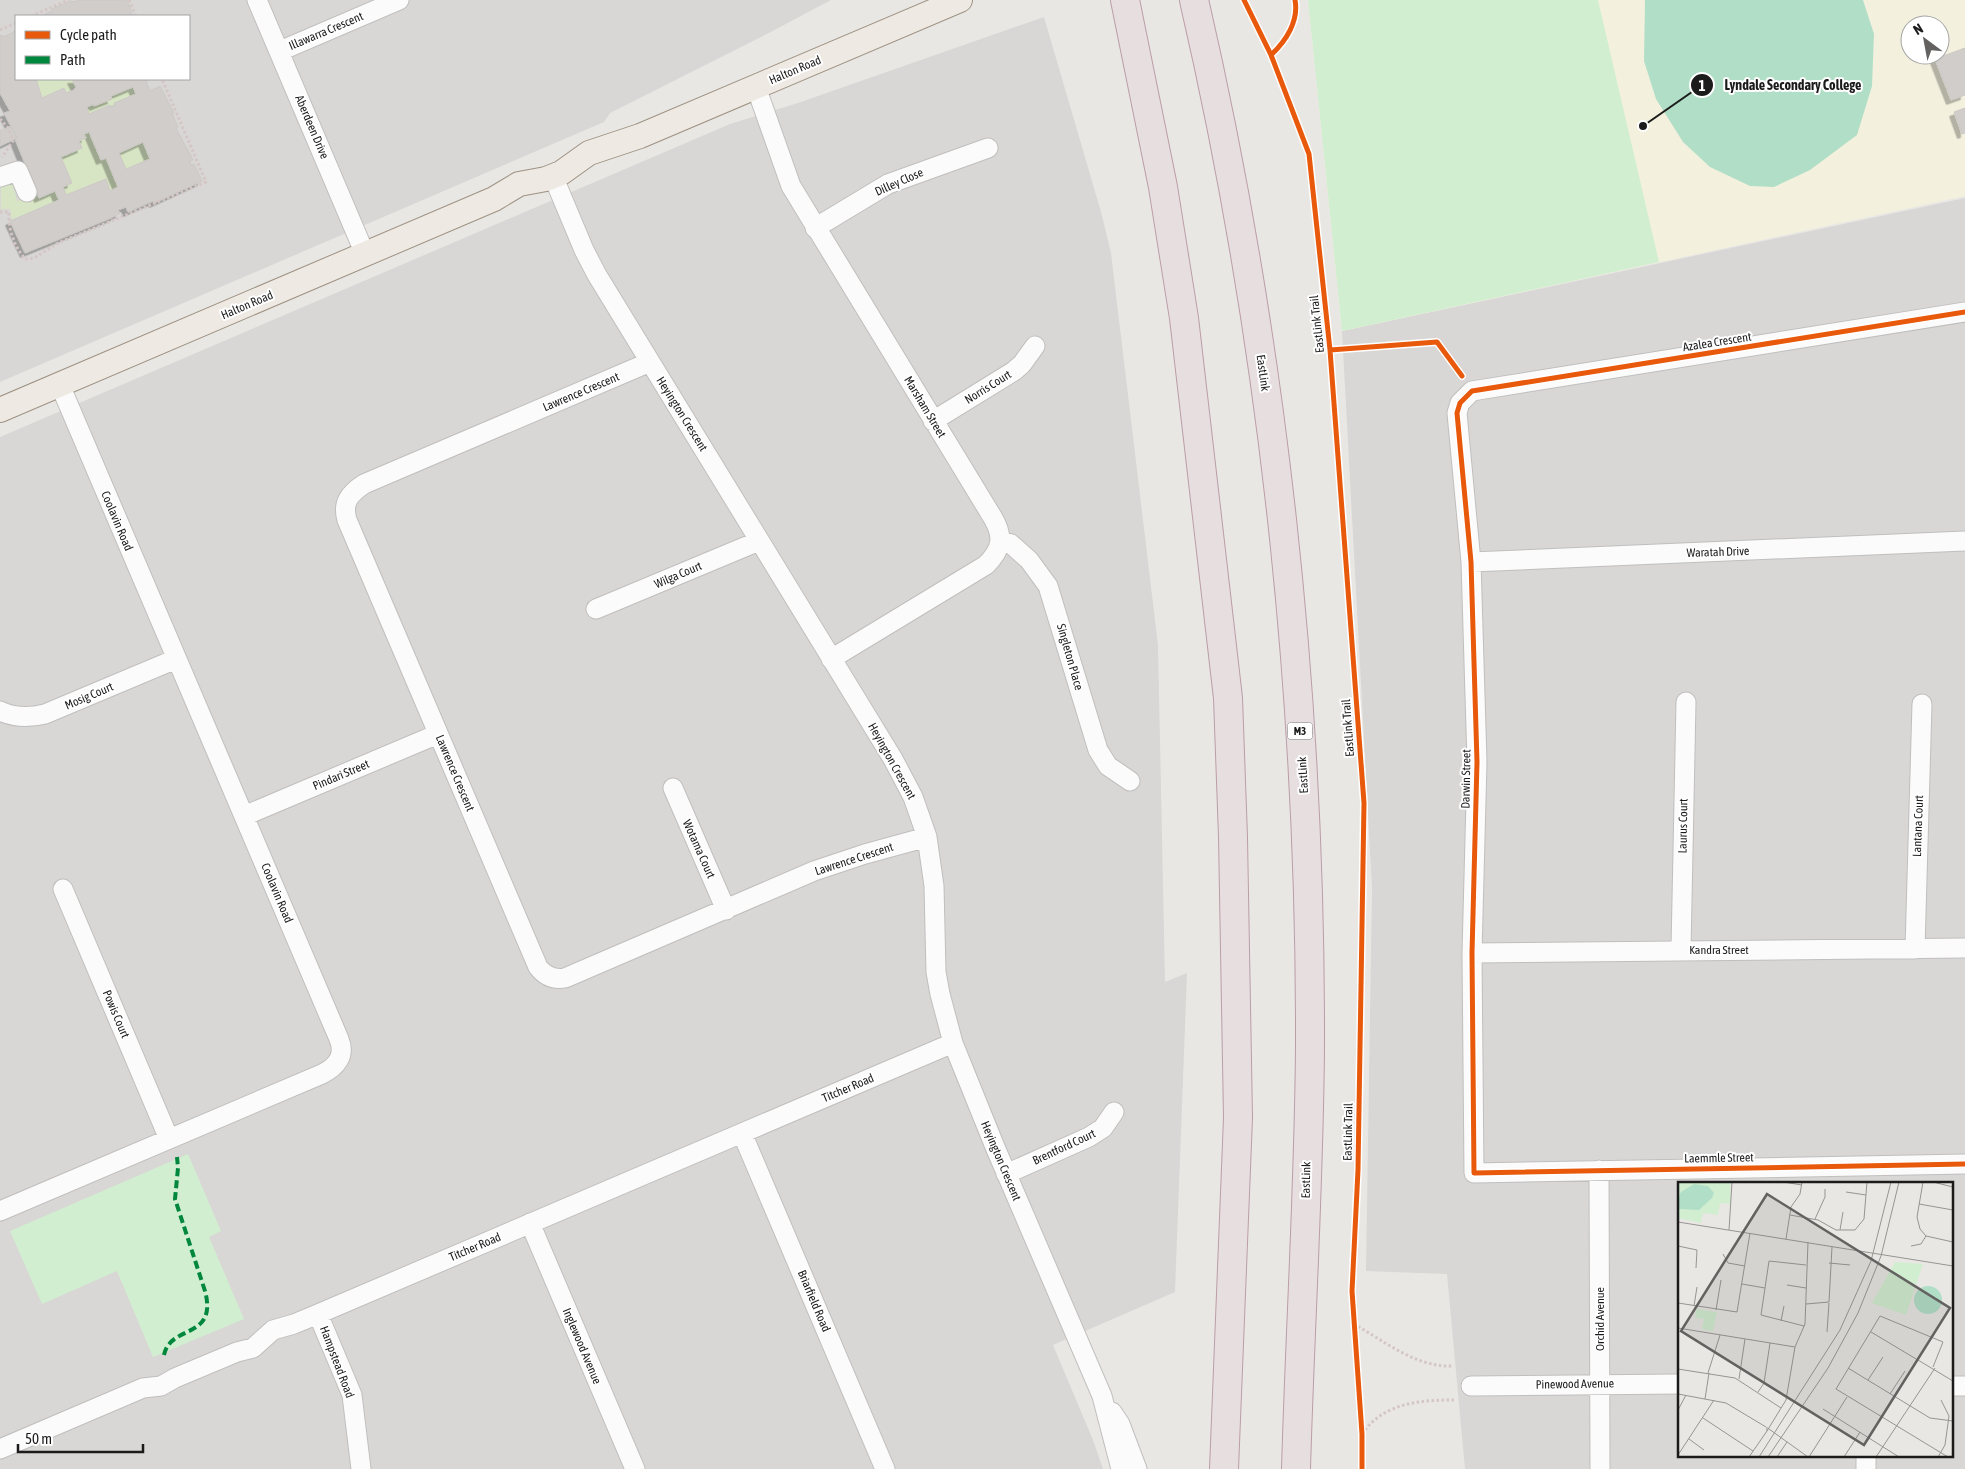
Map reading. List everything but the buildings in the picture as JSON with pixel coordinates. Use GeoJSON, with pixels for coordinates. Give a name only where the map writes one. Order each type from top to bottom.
{"type":"FeatureCollection","features":[{"type":"Feature","properties":{"kind":"highway"},"geometry":{"type":"LineString","coordinates":[[1125,0],[1163,188],[1184,318],[1228,698],[1233,838],[1238,1118],[1224,1469]]}},
{"type":"Feature","properties":{"kind":"highway","name":"EastLink"},"geometry":{"type":"LineString","coordinates":[[1194,0],[1218,112],[1254,313],[1278,494],[1300,722],[1308,905],[1310,1046],[1296,1469]]}},
{"type":"Feature","properties":{"kind":"main road","name":"Halton Road"},"geometry":{"type":"LineString","coordinates":[[0,410],[494,199],[519,184],[556,182],[589,153],[630,141],[960,0]]}},
{"type":"Feature","properties":{"kind":"street","name":"Aberdeen Drive"},"geometry":{"type":"LineString","coordinates":[[257,0],[365,254]]}},
{"type":"Feature","properties":{"kind":"street","name":"Illawarra Crescent"},"geometry":{"type":"LineString","coordinates":[[280,51],[400,0]]}},
{"type":"Feature","properties":{"kind":"street","name":"Marsham Street"},"geometry":{"type":"LineString","coordinates":[[756,87],[791,186],[993,518],[1000,533],[1000,541]]}},
{"type":"Feature","properties":{"kind":"street","name":"Dilley Close"},"geometry":{"type":"LineString","coordinates":[[815,228],[888,184],[988,148]]}},
{"type":"Feature","properties":{"kind":"street"},"geometry":{"type":"LineString","coordinates":[[0,177],[18,171],[27,192]]}},
{"type":"Feature","properties":{"kind":"street","name":"Heyington Crescent"},"geometry":{"type":"LineString","coordinates":[[556,182],[590,262],[902,776],[921,818],[927,837],[934,886],[936,972],[953,1043],[1006,1174],[1102,1396],[1121,1469]]}},
{"type":"Feature","properties":{"kind":"street","name":"Azalea Crescent"},"geometry":{"type":"LineString","coordinates":[[1472,391],[1965,312]]}},
{"type":"Feature","properties":{"kind":"street","name":"Norris Court"},"geometry":{"type":"LineString","coordinates":[[933,421],[1014,371],[1022,364],[1035,346]]}},
{"type":"Feature","properties":{"kind":"street","name":"Lawrence Crescent"},"geometry":{"type":"LineString","coordinates":[[650,362],[364,484],[352,493],[344,509],[347,520],[538,967],[546,976],[559,979],[571,976],[814,871],[865,854],[927,837]]}},
{"type":"Feature","properties":{"kind":"street","name":"Coolavin Road"},"geometry":{"type":"LineString","coordinates":[[0,1211],[330,1070],[338,1063],[341,1054],[339,1039],[60,385]]}},
{"type":"Feature","properties":{"kind":"street","name":"Darwin Street"},"geometry":{"type":"LineString","coordinates":[[1472,391],[1460,403],[1458,413],[1471,562],[1477,762],[1472,954],[1474,1173]]}},
{"type":"Feature","properties":{"kind":"street","name":"Wilga Court"},"geometry":{"type":"LineString","coordinates":[[596,610],[759,541]]}},
{"type":"Feature","properties":{"kind":"street"},"geometry":{"type":"LineString","coordinates":[[831,659],[986,564],[994,557],[1000,541]]}},
{"type":"Feature","properties":{"kind":"street","name":"Singleton Place"},"geometry":{"type":"LineString","coordinates":[[1000,541],[1011,544],[1029,560],[1048,586],[1098,750],[1108,766],[1130,781]]}},
{"type":"Feature","properties":{"kind":"street","name":"Waratah Drive"},"geometry":{"type":"LineString","coordinates":[[1471,562],[1965,541]]}},
{"type":"Feature","properties":{"kind":"street","name":"Mosig Court"},"geometry":{"type":"LineString","coordinates":[[0,711],[12,716],[23,717],[45,714],[176,659]]}},
{"type":"Feature","properties":{"kind":"street","name":"Laurus Court"},"geometry":{"type":"LineString","coordinates":[[1680,950],[1686,702]]}},
{"type":"Feature","properties":{"kind":"street","name":"Lantana Court"},"geometry":{"type":"LineString","coordinates":[[1915,948],[1922,704]]}},
{"type":"Feature","properties":{"kind":"street","name":"Pindari Street"},"geometry":{"type":"LineString","coordinates":[[244,816],[438,734]]}},
{"type":"Feature","properties":{"kind":"street","name":"Wotama Court"},"geometry":{"type":"LineString","coordinates":[[673,788],[726,910]]}},
{"type":"Feature","properties":{"kind":"street","name":"Powis Court"},"geometry":{"type":"LineString","coordinates":[[63,889],[169,1139]]}},
{"type":"Feature","properties":{"kind":"street","name":"Kandra Street"},"geometry":{"type":"LineString","coordinates":[[1472,954],[1965,948]]}},
{"type":"Feature","properties":{"kind":"street","name":"Titcher Road"},"geometry":{"type":"LineString","coordinates":[[0,1449],[143,1388],[162,1386],[175,1378],[237,1352],[253,1348],[273,1330],[318,1314],[953,1043]]}},
{"type":"Feature","properties":{"kind":"street","name":"Brentford Court"},"geometry":{"type":"LineString","coordinates":[[1006,1174],[1089,1137],[1103,1128],[1114,1112]]}},
{"type":"Feature","properties":{"kind":"street","name":"Briarfield Road"},"geometry":{"type":"LineString","coordinates":[[742,1133],[885,1469]]}},
{"type":"Feature","properties":{"kind":"street","name":"Laemmle Street"},"geometry":{"type":"LineString","coordinates":[[1474,1173],[1965,1164]]}},
{"type":"Feature","properties":{"kind":"street","name":"Orchid Avenue"},"geometry":{"type":"LineString","coordinates":[[1599,1170],[1600,1469]]}},
{"type":"Feature","properties":{"kind":"street","name":"Inglewood Avenue"},"geometry":{"type":"LineString","coordinates":[[530,1223],[635,1469]]}},
{"type":"Feature","properties":{"kind":"street","name":"Hampstead Road"},"geometry":{"type":"LineString","coordinates":[[318,1314],[352,1396],[361,1469]]}},
{"type":"Feature","properties":{"kind":"street","name":"Pinewood Avenue"},"geometry":{"type":"LineString","coordinates":[[1471,1386],[1600,1383],[1678,1384]]}},
{"type":"Feature","properties":{"kind":"street"},"geometry":{"type":"LineString","coordinates":[[1952,1386],[1965,1386]]}},
{"type":"Feature","properties":{"kind":"street","name":"Heyington Crescent"},"geometry":{"type":"LineString","coordinates":[[1102,1396],[1120,1424],[1137,1469]]}},
{"type":"Feature","properties":{"kind":"street"},"geometry":{"type":"LineString","coordinates":[[1866,1456],[1866,1469]]}},
{"type":"Feature","properties":{"kind":"path"},"geometry":{"type":"LineString","coordinates":[[41,14],[69,0]]}},
{"type":"Feature","properties":{"kind":"path"},"geometry":{"type":"LineString","coordinates":[[129,0],[136,15]]}},
{"type":"Feature","properties":{"kind":"path"},"geometry":{"type":"LineString","coordinates":[[0,30],[15,23]]}},
{"type":"Feature","properties":{"kind":"path"},"geometry":{"type":"LineString","coordinates":[[0,212],[9,212],[10,230],[20,254],[25,259],[34,258],[58,243],[206,182],[162,80]]}},
{"type":"Feature","properties":{"kind":"path"},"geometry":{"type":"LineString","coordinates":[[0,119],[12,133],[10,147],[0,158]]}},
{"type":"Feature","properties":{"kind":"path"},"geometry":{"type":"LineString","coordinates":[[1354,1316],[1355,1334]]}},
{"type":"Feature","properties":{"kind":"path"},"geometry":{"type":"LineString","coordinates":[[1354,1324],[1419,1360],[1439,1367],[1453,1366]]}},
{"type":"Feature","properties":{"kind":"path"},"geometry":{"type":"LineString","coordinates":[[1362,1434],[1370,1422],[1382,1414],[1415,1401],[1456,1400]]}},
{"type":"Feature","properties":{"kind":"path"},"geometry":{"type":"LineString","coordinates":[[1361,1424],[1362,1442]]}},
{"type":"Feature","properties":{"kind":"shaded area"},"geometry":{"type":"Polygon","coordinates":[[[0,0],[831,0],[610,113],[604,122],[0,382],[0,0]]]}},
{"type":"Feature","properties":{"kind":"shaded area"},"geometry":{"type":"Polygon","coordinates":[[[1308,0],[1965,0],[1965,196],[1342,331],[1308,0]]]}},
{"type":"Feature","properties":{"kind":"shaded area"},"geometry":{"type":"Polygon","coordinates":[[[1044,17],[1101,212],[1111,253],[1158,645],[1165,982],[1187,973],[1175,1292],[1053,1345],[1093,1440],[1103,1469],[0,1469],[0,437],[730,124],[798,103],[1044,17]]]}},
{"type":"Feature","properties":{"kind":"shaded area"},"geometry":{"type":"Polygon","coordinates":[[[1965,198],[1965,1469],[1465,1469],[1447,1274],[1366,1271],[1372,888],[1342,331],[1965,198]]]}},
{"type":"Feature","properties":{"kind":"green space"},"geometry":{"type":"Polygon","coordinates":[[[1308,0],[1598,0],[1659,262],[1342,331],[1308,0]]]}},
{"type":"Feature","properties":{"kind":"green space"},"geometry":{"type":"Polygon","coordinates":[[[1645,0],[1863,0],[1874,34],[1872,86],[1857,135],[1810,170],[1774,187],[1750,186],[1710,167],[1683,142],[1656,99],[1644,61],[1645,0]]]}},
{"type":"Feature","properties":{"kind":"green space"},"geometry":{"type":"Polygon","coordinates":[[[36,80],[72,80],[76,87],[66,93],[64,88],[42,98],[36,80]]]}},
{"type":"Feature","properties":{"kind":"green space"},"geometry":{"type":"Polygon","coordinates":[[[133,87],[136,94],[115,103],[116,105],[110,107],[109,105],[89,114],[87,107],[112,99],[111,96],[133,87]]]}},
{"type":"Feature","properties":{"kind":"green space"},"geometry":{"type":"Polygon","coordinates":[[[89,132],[101,160],[106,158],[118,187],[110,191],[105,179],[66,195],[63,187],[71,183],[61,157],[81,148],[79,141],[86,138],[84,134],[89,132]]]}},
{"type":"Feature","properties":{"kind":"green space"},"geometry":{"type":"Polygon","coordinates":[[[143,142],[150,159],[126,169],[119,153],[143,142]]]}},
{"type":"Feature","properties":{"kind":"green space"},"geometry":{"type":"Polygon","coordinates":[[[12,181],[17,201],[37,194],[39,198],[55,191],[59,200],[12,220],[10,209],[1,209],[1,186],[12,181]]]}},
{"type":"Feature","properties":{"kind":"green space"},"geometry":{"type":"Polygon","coordinates":[[[188,1154],[221,1231],[209,1237],[244,1319],[153,1357],[117,1271],[42,1304],[10,1231],[188,1154]]]}},
{"type":"Feature","properties":{"kind":"marked path"},"geometry":{"type":"LineString","coordinates":[[164,1355],[168,1345],[199,1325],[205,1317],[207,1307],[205,1291],[175,1199],[178,1168],[177,1157]]}},
{"type":"Feature","properties":{"kind":"cycle path","name":"EastLink Trail"},"geometry":{"type":"LineString","coordinates":[[1244,0],[1271,55],[1309,154],[1330,350],[1364,803],[1358,1170],[1352,1291],[1362,1434],[1362,1469]]}},
{"type":"Feature","properties":{"kind":"cycle path"},"geometry":{"type":"LineString","coordinates":[[1271,55],[1290,30],[1295,15],[1295,0]]}},
{"type":"Feature","properties":{"kind":"cycle path"},"geometry":{"type":"LineString","coordinates":[[1965,312],[1472,391],[1460,403],[1457,413],[1471,562],[1477,762],[1472,953],[1474,1173],[1965,1164]]}},
{"type":"Feature","properties":{"kind":"cycle path","name":"EastLink Trail"},"geometry":{"type":"LineString","coordinates":[[1330,350],[1437,342],[1462,376]]}},
{"type":"Feature","properties":{"kind":"place","name":"Lyndale Secondary College"},"geometry":{"type":"Point","coordinates":[1643,126]}}]}
